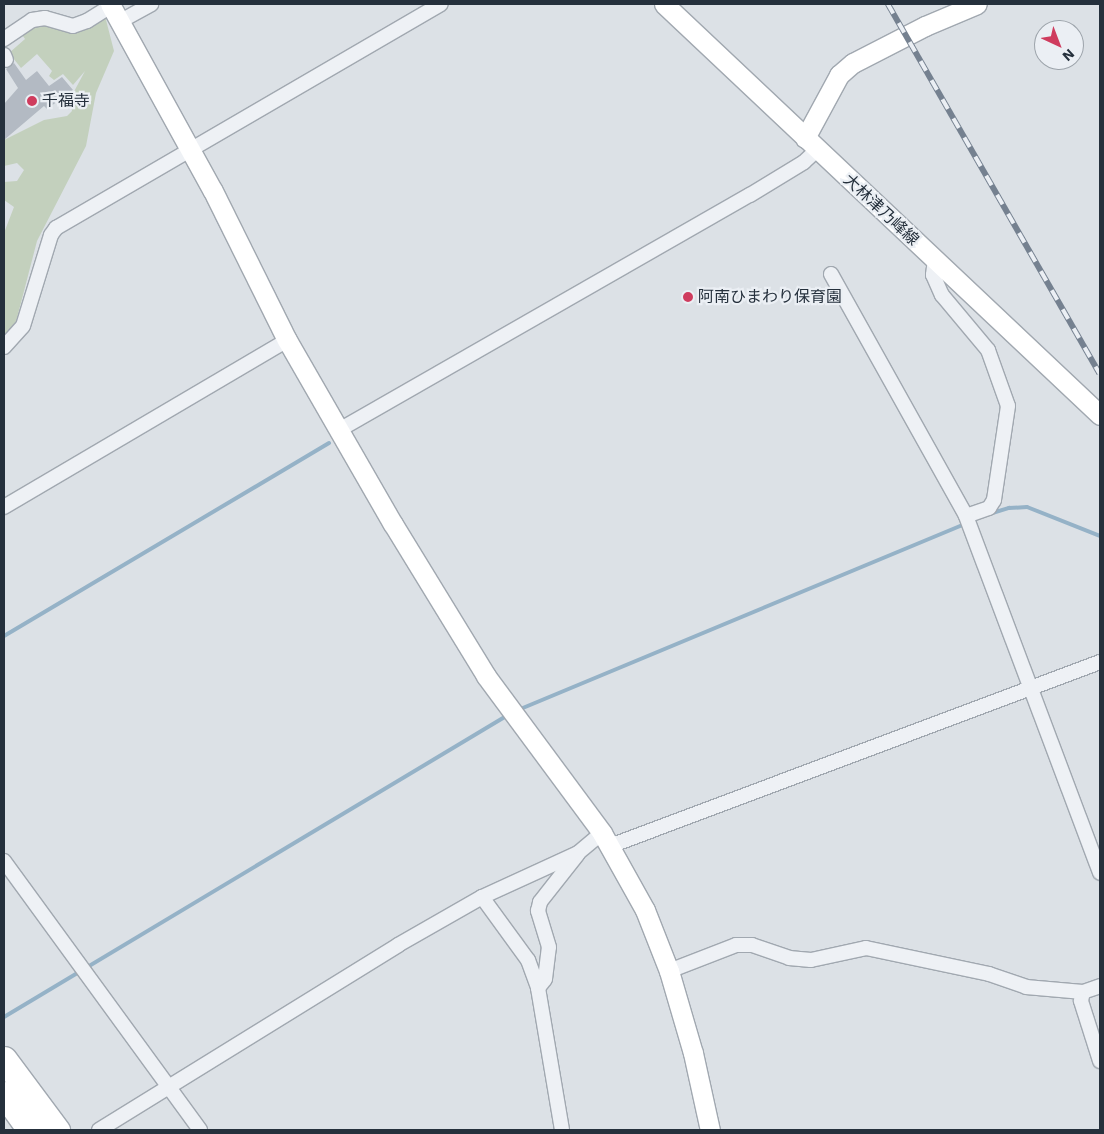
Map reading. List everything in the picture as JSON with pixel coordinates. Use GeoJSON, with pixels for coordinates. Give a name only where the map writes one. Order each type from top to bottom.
{"type":"FeatureCollection","features":[{"type":"Feature","properties":{"kind":"highway"},"geometry":{"type":"LineString","coordinates":[[4,1059],[57,1130]]}},
{"type":"Feature","properties":{"kind":"highway"},"geometry":{"type":"LineString","coordinates":[[4,1094],[30,1130]]}},
{"type":"Feature","properties":{"kind":"street"},"geometry":{"type":"LineString","coordinates":[[4,38],[32,20],[45,18],[73,26],[113,10],[151,4]]}},
{"type":"Feature","properties":{"kind":"street"},"geometry":{"type":"LineString","coordinates":[[4,347],[23,326],[51,234],[56,228],[190,148],[441,4]]}},
{"type":"Feature","properties":{"kind":"street","name":"大林津乃峰線"},"geometry":{"type":"LineString","coordinates":[[664,4],[1100,415]]}},
{"type":"Feature","properties":{"kind":"street"},"geometry":{"type":"LineString","coordinates":[[339,430],[750,195],[804,162],[839,76],[853,64],[925,26],[977,4]]}},
{"type":"Feature","properties":{"kind":"street"},"geometry":{"type":"LineString","coordinates":[[113,10],[190,148],[287,340],[339,430],[486,676],[606,839],[645,910],[669,971],[693,1053],[710,1130]]}},
{"type":"Feature","properties":{"kind":"street"},"geometry":{"type":"LineString","coordinates":[[934,260],[933,275],[942,295],[962,323],[988,350],[1008,406],[994,500],[989,508],[968,520]]}},
{"type":"Feature","properties":{"kind":"street"},"geometry":{"type":"LineString","coordinates":[[831,274],[968,520],[1100,873]]}},
{"type":"Feature","properties":{"kind":"street"},"geometry":{"type":"LineString","coordinates":[[4,507],[287,340]]}},
{"type":"Feature","properties":{"kind":"street"},"geometry":{"type":"LineString","coordinates":[[99,1130],[482,896],[606,839],[1100,662]]}},
{"type":"Feature","properties":{"kind":"street"},"geometry":{"type":"LineString","coordinates":[[538,988],[545,979],[549,947],[538,910],[540,902],[578,853]]}},
{"type":"Feature","properties":{"kind":"street"},"geometry":{"type":"LineString","coordinates":[[4,861],[200,1130]]}},
{"type":"Feature","properties":{"kind":"street"},"geometry":{"type":"LineString","coordinates":[[482,896],[528,960],[538,988],[562,1130]]}},
{"type":"Feature","properties":{"kind":"street"},"geometry":{"type":"LineString","coordinates":[[669,971],[736,946],[752,945],[789,958],[811,960],[866,948],[989,974],[1026,987],[1083,992],[1100,986]]}},
{"type":"Feature","properties":{"kind":"street"},"geometry":{"type":"LineString","coordinates":[[1083,992],[1081,1001],[1100,1062]]}},
{"type":"Feature","properties":{"kind":"green space"},"geometry":{"type":"Polygon","coordinates":[[[105,16],[114,51],[96,93],[86,146],[37,241],[17,318],[10,337],[4,341],[4,233],[14,207],[4,200],[4,182],[17,181],[24,170],[17,163],[4,166],[4,140],[44,120],[67,116],[72,111],[70,99],[85,71],[73,85],[63,74],[54,80],[49,76],[52,71],[37,54],[21,68],[9,53],[25,39],[20,32],[32,25],[105,16]]]}},
{"type":"Feature","properties":{"kind":"building"},"geometry":{"type":"Polygon","coordinates":[[[14,63],[26,80],[37,71],[49,86],[62,77],[73,90],[47,109],[44,106],[4,140],[4,104],[18,88],[6,69],[14,63]]]}},
{"type":"Feature","properties":{"kind":"waterway"},"geometry":{"type":"LineString","coordinates":[[4,636],[329,443]]}},
{"type":"Feature","properties":{"kind":"waterway"},"geometry":{"type":"LineString","coordinates":[[989,514],[1009,508],[1027,507],[1100,536]]}},
{"type":"Feature","properties":{"kind":"waterway"},"geometry":{"type":"LineString","coordinates":[[518,710],[967,523]]}},
{"type":"Feature","properties":{"kind":"waterway"},"geometry":{"type":"LineString","coordinates":[[4,1017],[508,715]]}},
{"type":"Feature","properties":{"kind":"railway"},"geometry":{"type":"LineString","coordinates":[[888,4],[1100,374]]}},
{"type":"Feature","properties":{"kind":"place","name":"千福寺"},"geometry":{"type":"Point","coordinates":[32,101]}},
{"type":"Feature","properties":{"kind":"place","name":"阿南ひまわり保育園"},"geometry":{"type":"Point","coordinates":[688,297]}}]}
